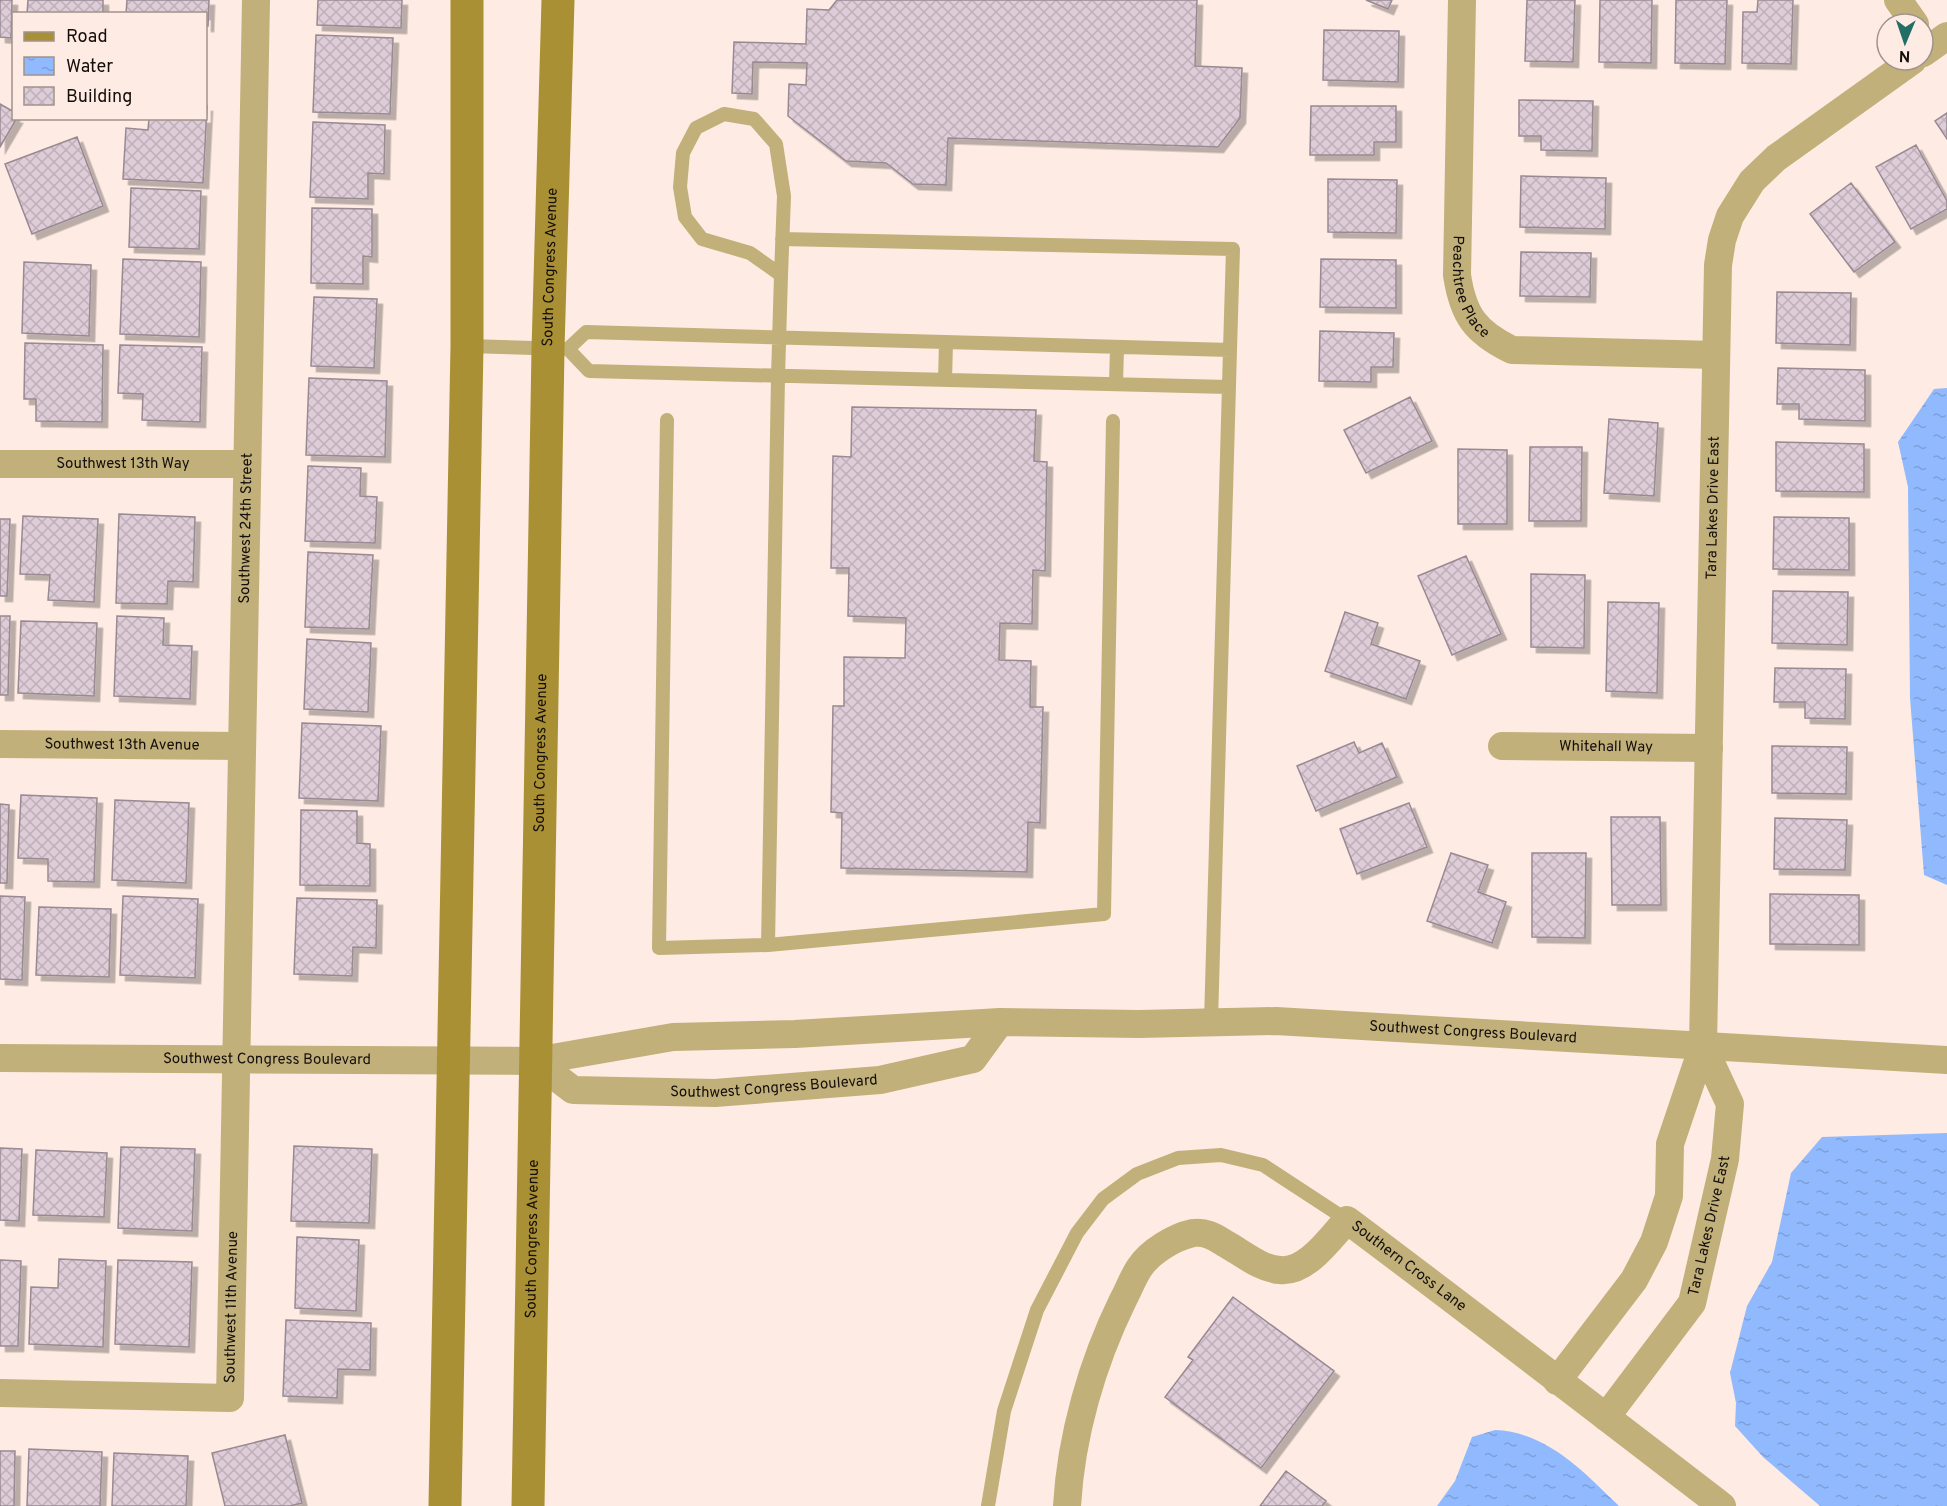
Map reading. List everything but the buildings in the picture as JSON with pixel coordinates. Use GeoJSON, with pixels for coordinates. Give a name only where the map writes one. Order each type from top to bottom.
{"type":"FeatureCollection","features":[{"type":"Feature","properties":{"kind":"main road"},"geometry":{"type":"LineString","coordinates":[[445,1506],[467,346],[468,0]]}},
{"type":"Feature","properties":{"kind":"main road","name":"South Congress Avenue"},"geometry":{"type":"LineString","coordinates":[[528,1506],[535,1061],[558,349],[558,0]]}},
{"type":"Feature","properties":{"kind":"street","name":"Southwest 24th Street"},"geometry":{"type":"LineString","coordinates":[[236,1059],[256,0]]}},
{"type":"Feature","properties":{"kind":"street","name":"Peachtree Place"},"geometry":{"type":"LineString","coordinates":[[1462,0],[1456,275],[1460,299],[1472,322],[1489,339],[1512,350],[1716,356]]}},
{"type":"Feature","properties":{"kind":"street","name":"Tara Lakes Drive East"},"geometry":{"type":"LineString","coordinates":[[1557,1381],[1634,1280],[1654,1242],[1669,1196],[1670,1144],[1703,1046],[1720,248],[1730,216],[1742,194],[1776,158],[1892,72]]}},
{"type":"Feature","properties":{"kind":"street","name":"Southwest 13th Way"},"geometry":{"type":"LineString","coordinates":[[0,464],[247,464]]}},
{"type":"Feature","properties":{"kind":"street","name":"Southwest 13th Avenue"},"geometry":{"type":"LineString","coordinates":[[0,744],[242,746]]}},
{"type":"Feature","properties":{"kind":"street","name":"Whitehall Way"},"geometry":{"type":"LineString","coordinates":[[1502,746],[1709,748]]}},
{"type":"Feature","properties":{"kind":"street","name":"Southwest Congress Boulevard"},"geometry":{"type":"LineString","coordinates":[[0,1058],[535,1061],[673,1037],[795,1034],[1000,1022],[1276,1021],[1947,1060]]}},
{"type":"Feature","properties":{"kind":"street","name":"Southwest Congress Boulevard"},"geometry":{"type":"LineString","coordinates":[[535,1061],[573,1090],[715,1093],[880,1080],[973,1059],[1000,1022]]}},
{"type":"Feature","properties":{"kind":"street","name":"Tara Lakes Drive East"},"geometry":{"type":"LineString","coordinates":[[1606,1417],[1692,1303],[1725,1159],[1730,1104],[1703,1046]]}},
{"type":"Feature","properties":{"kind":"street","name":"Southwest 11th Avenue"},"geometry":{"type":"LineString","coordinates":[[0,1393],[230,1398],[236,1059]]}},
{"type":"Feature","properties":{"kind":"street","name":"Southern Cross Lane"},"geometry":{"type":"LineString","coordinates":[[1067,1506],[1068,1483],[1081,1415],[1109,1328],[1140,1266],[1178,1238],[1194,1233],[1208,1234],[1263,1265],[1280,1271],[1294,1268],[1309,1259],[1347,1220],[1516,1346],[1557,1381],[1722,1506]]}},
{"type":"Feature","properties":{"kind":"lane"},"geometry":{"type":"LineString","coordinates":[[768,945],[778,377],[784,196],[776,144],[754,119],[724,114],[696,128],[683,153],[680,187],[685,217],[702,239],[750,253],[781,275]]}},
{"type":"Feature","properties":{"kind":"lane"},"geometry":{"type":"LineString","coordinates":[[782,239],[1233,249],[1211,1022]]}},
{"type":"Feature","properties":{"kind":"lane"},"geometry":{"type":"LineString","coordinates":[[467,346],[558,349],[586,332],[1230,350]]}},
{"type":"Feature","properties":{"kind":"lane"},"geometry":{"type":"LineString","coordinates":[[945,380],[946,343]]}},
{"type":"Feature","properties":{"kind":"lane"},"geometry":{"type":"LineString","coordinates":[[1116,384],[1117,348]]}},
{"type":"Feature","properties":{"kind":"lane"},"geometry":{"type":"LineString","coordinates":[[558,349],[589,371],[1228,387]]}},
{"type":"Feature","properties":{"kind":"lane"},"geometry":{"type":"LineString","coordinates":[[667,420],[659,948],[768,945],[1104,914],[1113,421]]}},
{"type":"Feature","properties":{"kind":"lane"},"geometry":{"type":"LineString","coordinates":[[988,1506],[1004,1411],[1037,1310],[1077,1233],[1103,1199],[1137,1174],[1178,1158],[1221,1155],[1263,1165],[1347,1220]]}},
{"type":"Feature","properties":{"kind":"water"},"geometry":{"type":"Polygon","coordinates":[[[1947,388],[1947,885],[1924,875],[1910,698],[1908,487],[1898,442],[1934,389],[1947,388]]]}},
{"type":"Feature","properties":{"kind":"water"},"geometry":{"type":"Polygon","coordinates":[[[1947,1133],[1947,1506],[1820,1506],[1763,1457],[1735,1426],[1736,1403],[1730,1373],[1747,1306],[1772,1262],[1791,1173],[1822,1137],[1947,1133]]]}},
{"type":"Feature","properties":{"kind":"water"},"geometry":{"type":"Polygon","coordinates":[[[1495,1430],[1514,1432],[1548,1446],[1578,1468],[1619,1506],[1437,1506],[1455,1481],[1472,1437],[1495,1430]]]}}]}
